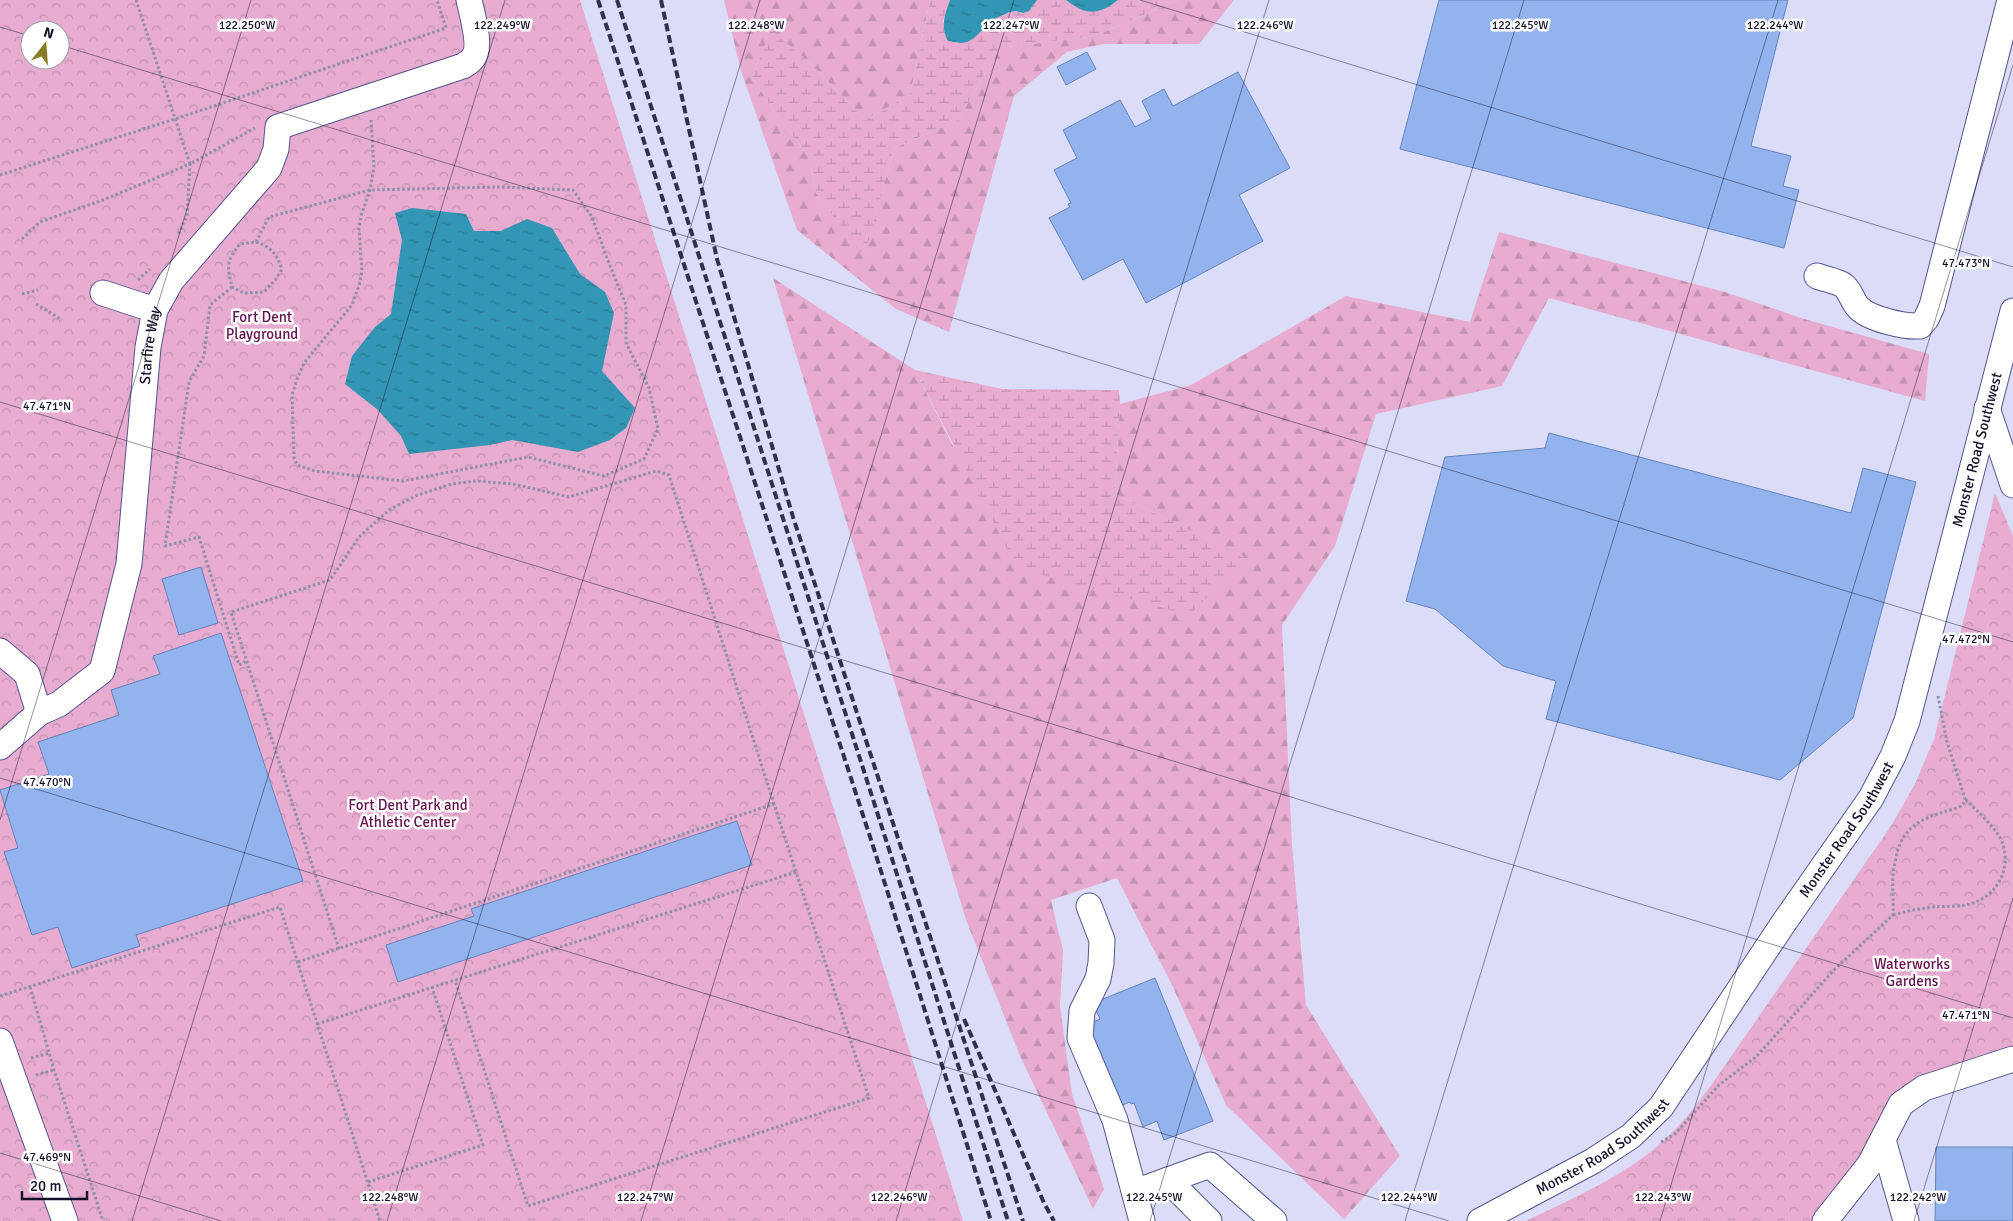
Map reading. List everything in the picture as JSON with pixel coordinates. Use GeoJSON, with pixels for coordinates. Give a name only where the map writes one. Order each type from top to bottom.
{"type":"FeatureCollection","features":[{"type":"Feature","properties":{"kind":"street"},"geometry":{"type":"LineString","coordinates":[[278,127],[464,66],[473,58],[476,48],[469,0]]}},
{"type":"Feature","properties":{"kind":"street"},"geometry":{"type":"LineString","coordinates":[[1817,276],[1842,285],[1858,307],[1866,314],[1908,327],[1920,326],[1926,319],[1932,306],[2010,0]]}},
{"type":"Feature","properties":{"kind":"street","name":"Starfire Way"},"geometry":{"type":"LineString","coordinates":[[0,747],[39,712],[59,704],[102,671],[129,564],[148,346],[155,310],[171,281],[269,168],[276,149],[278,127]]}},
{"type":"Feature","properties":{"kind":"street"},"geometry":{"type":"LineString","coordinates":[[103,293],[155,310]]}},
{"type":"Feature","properties":{"kind":"street","name":"Monster Road Southwest"},"geometry":{"type":"LineString","coordinates":[[1480,1221],[1593,1161],[1630,1136],[1661,1107],[1785,921],[1872,798],[1893,756],[1907,721],[2013,310]]}},
{"type":"Feature","properties":{"kind":"street"},"geometry":{"type":"LineString","coordinates":[[1987,408],[2013,485]]}},
{"type":"Feature","properties":{"kind":"street"},"geometry":{"type":"LineString","coordinates":[[0,651],[27,674],[39,712]]}},
{"type":"Feature","properties":{"kind":"street"},"geometry":{"type":"LineString","coordinates":[[1089,906],[1102,940],[1101,963],[1098,979],[1082,1011],[1080,1038],[1115,1120],[1142,1221]]}},
{"type":"Feature","properties":{"kind":"street"},"geometry":{"type":"LineString","coordinates":[[0,1041],[65,1221]]}},
{"type":"Feature","properties":{"kind":"street"},"geometry":{"type":"LineString","coordinates":[[1825,1221],[1870,1164],[1902,1104],[1924,1088],[2013,1059]]}},
{"type":"Feature","properties":{"kind":"street"},"geometry":{"type":"LineString","coordinates":[[1883,1140],[1906,1221]]}},
{"type":"Feature","properties":{"kind":"street"},"geometry":{"type":"LineString","coordinates":[[1135,1192],[1210,1165],[1274,1221]]}},
{"type":"Feature","properties":{"kind":"street"},"geometry":{"type":"LineString","coordinates":[[1168,1180],[1209,1221]]}},
{"type":"Feature","properties":{"kind":"path"},"geometry":{"type":"LineString","coordinates":[[136,0],[190,164],[187,216],[179,235],[174,241]]}},
{"type":"Feature","properties":{"kind":"path"},"geometry":{"type":"LineString","coordinates":[[0,175],[175,119],[446,28],[437,0]]}},
{"type":"Feature","properties":{"kind":"path"},"geometry":{"type":"LineString","coordinates":[[256,242],[269,217],[370,190],[500,187],[572,190],[592,217],[626,305],[626,343],[649,388],[658,429],[644,460],[604,476],[528,457],[403,481],[315,471],[297,465],[294,458],[292,395],[304,363],[352,305],[362,272],[361,216],[370,190],[374,167],[368,97]]}},
{"type":"Feature","properties":{"kind":"path"},"geometry":{"type":"LineString","coordinates":[[22,239],[40,222],[103,200],[190,164],[254,128],[278,127]]}},
{"type":"Feature","properties":{"kind":"path"},"geometry":{"type":"LineString","coordinates":[[256,242],[267,246],[276,254],[282,269],[264,292],[244,293],[232,287],[228,272],[230,256],[240,244],[256,242]]}},
{"type":"Feature","properties":{"kind":"path"},"geometry":{"type":"LineString","coordinates":[[103,293],[135,282],[152,266]]}},
{"type":"Feature","properties":{"kind":"path"},"geometry":{"type":"LineString","coordinates":[[232,287],[210,305],[204,356],[189,382],[166,546],[199,537],[239,665],[247,662]]}},
{"type":"Feature","properties":{"kind":"path"},"geometry":{"type":"LineString","coordinates":[[22,294],[38,290]]}},
{"type":"Feature","properties":{"kind":"path"},"geometry":{"type":"LineString","coordinates":[[36,304],[62,320]]}},
{"type":"Feature","properties":{"kind":"path"},"geometry":{"type":"LineString","coordinates":[[339,949],[231,612],[330,580],[360,537],[389,510],[415,496],[451,484],[476,482],[513,484],[569,497],[656,471],[669,475],[869,1098],[528,1206],[455,980]]}},
{"type":"Feature","properties":{"kind":"path"},"geometry":{"type":"LineString","coordinates":[[1659,1142],[1675,1134],[1719,1084],[1757,1056],[1834,970],[1893,915],[1929,907],[1968,904],[1982,900],[1996,890],[2003,881],[2006,860],[2002,840],[1965,799],[1947,742],[1938,695]]}},
{"type":"Feature","properties":{"kind":"path"},"geometry":{"type":"LineString","coordinates":[[1893,915],[1895,896],[1892,875],[1898,848],[1908,829],[1918,822],[1962,806],[1965,799]]}},
{"type":"Feature","properties":{"kind":"path"},"geometry":{"type":"LineString","coordinates":[[298,962],[774,804]]}},
{"type":"Feature","properties":{"kind":"path"},"geometry":{"type":"LineString","coordinates":[[317,1024],[796,872]]}},
{"type":"Feature","properties":{"kind":"path"},"geometry":{"type":"LineString","coordinates":[[0,996],[280,908],[380,1221]]}},
{"type":"Feature","properties":{"kind":"path"},"geometry":{"type":"LineString","coordinates":[[30,987],[54,1070],[103,1221]]}},
{"type":"Feature","properties":{"kind":"path"},"geometry":{"type":"LineString","coordinates":[[368,1182],[483,1145],[432,987]]}},
{"type":"Feature","properties":{"kind":"path"},"geometry":{"type":"LineString","coordinates":[[26,1059],[49,1053]]}},
{"type":"Feature","properties":{"kind":"path"},"geometry":{"type":"LineString","coordinates":[[30,1076],[54,1070]]}},
{"type":"Feature","properties":{"kind":"green space","name":"Fort Dent Park and Athletic Center"},"geometry":{"type":"Polygon","coordinates":[[[0,0],[580,0],[963,1221],[0,1221],[0,0]]]}},
{"type":"Feature","properties":{"kind":"green space"},"geometry":{"type":"Polygon","coordinates":[[[724,0],[930,0],[910,95],[865,120],[809,62],[771,31],[752,77],[778,117],[809,156],[816,193],[864,256],[894,148],[958,120],[1000,48],[1095,36],[1178,0],[1234,0],[1199,44],[1103,44],[1067,52],[1014,96],[949,332],[896,309],[797,230],[741,71],[724,0]]]}},
{"type":"Feature","properties":{"kind":"green space"},"geometry":{"type":"Polygon","coordinates":[[[930,0],[950,0],[943,21],[948,41],[964,42],[970,40],[994,19],[1014,11],[1026,12],[1037,0],[1066,0],[1070,3],[1110,6],[1118,0],[1178,0],[1095,36],[1000,48],[958,120],[894,148],[864,257],[816,193],[809,156],[778,117],[752,77],[771,30],[809,62],[865,120],[910,95],[930,0]]]}},
{"type":"Feature","properties":{"kind":"green space"},"geometry":{"type":"Polygon","coordinates":[[[1499,232],[1725,292],[1804,319],[1929,354],[1925,401],[1549,298],[1502,386],[1376,414],[1335,546],[1282,625],[1292,845],[1306,1005],[1400,1156],[1344,1219],[1226,1105],[1173,987],[1117,878],[1051,900],[1063,951],[1060,1006],[1072,1094],[1104,1189],[1093,1209],[1020,1056],[966,920],[773,278],[915,370],[953,446],[1246,558],[1115,494],[1120,404],[1191,385],[1346,296],[1470,322],[1499,232]]]}},
{"type":"Feature","properties":{"kind":"green space"},"geometry":{"type":"Polygon","coordinates":[[[915,370],[1002,389],[1119,390],[1120,404],[1115,494],[1247,558],[1189,615],[1017,568],[915,370]]]}},
{"type":"Feature","properties":{"kind":"green space","name":"Waterworks Gardens"},"geometry":{"type":"Polygon","coordinates":[[[1995,493],[2013,536],[2013,1047],[1984,1054],[1946,1068],[1817,1221],[1526,1221],[1597,1186],[1631,1166],[1662,1142],[1682,1122],[1712,1084],[1891,826],[1915,784],[1934,739],[1995,493]]]}},
{"type":"Feature","properties":{"kind":"water"},"geometry":{"type":"Polygon","coordinates":[[[950,0],[1037,0],[1029,11],[1023,13],[1010,12],[994,19],[974,38],[961,43],[948,41],[944,31],[945,15],[950,0]]]}},
{"type":"Feature","properties":{"kind":"water"},"geometry":{"type":"Polygon","coordinates":[[[1066,0],[1118,0],[1104,9],[1092,12],[1079,9],[1066,0]]]}},
{"type":"Feature","properties":{"kind":"water"},"geometry":{"type":"Polygon","coordinates":[[[412,208],[466,214],[474,231],[501,231],[527,219],[552,228],[580,274],[605,292],[614,313],[602,371],[635,408],[626,428],[610,440],[578,452],[512,440],[490,445],[409,454],[401,436],[378,410],[345,384],[352,356],[375,327],[391,314],[402,240],[395,213],[412,208]]]}},
{"type":"Feature","properties":{"kind":"building"},"geometry":{"type":"Polygon","coordinates":[[[1439,0],[1788,0],[1751,146],[1791,156],[1783,186],[1799,190],[1784,248],[1400,149],[1439,0]]]}},
{"type":"Feature","properties":{"kind":"building"},"geometry":{"type":"Polygon","coordinates":[[[1087,52],[1096,69],[1066,85],[1057,67],[1087,52]]]}},
{"type":"Feature","properties":{"kind":"building"},"geometry":{"type":"Polygon","coordinates":[[[1238,72],[1290,168],[1239,195],[1263,241],[1146,303],[1123,259],[1083,280],[1049,218],[1070,207],[1068,204],[1071,203],[1054,170],[1077,158],[1063,130],[1120,100],[1135,127],[1151,119],[1142,101],[1164,89],[1173,106],[1238,72]]]}},
{"type":"Feature","properties":{"kind":"building"},"geometry":{"type":"Polygon","coordinates":[[[1549,433],[1851,513],[1863,468],[1916,482],[1853,718],[1780,780],[1546,719],[1556,681],[1503,666],[1435,609],[1406,601],[1445,457],[1545,448],[1549,433]]]}},
{"type":"Feature","properties":{"kind":"building"},"geometry":{"type":"Polygon","coordinates":[[[201,567],[218,623],[179,635],[162,579],[201,567]]]}},
{"type":"Feature","properties":{"kind":"building"},"geometry":{"type":"Polygon","coordinates":[[[221,633],[303,881],[136,935],[140,946],[72,968],[58,927],[32,935],[4,852],[18,848],[0,790],[49,774],[38,742],[119,715],[111,690],[160,674],[153,656],[221,633]]]}},
{"type":"Feature","properties":{"kind":"building"},"geometry":{"type":"Polygon","coordinates":[[[737,821],[752,865],[398,982],[386,945],[474,916],[471,909],[737,821]]]}},
{"type":"Feature","properties":{"kind":"building"},"geometry":{"type":"Polygon","coordinates":[[[1155,978],[1213,1121],[1164,1140],[1157,1121],[1143,1127],[1134,1103],[1131,1104],[1130,1102],[1120,1106],[1087,1025],[1100,1019],[1093,1003],[1155,978]]]}},
{"type":"Feature","properties":{"kind":"building"},"geometry":{"type":"Polygon","coordinates":[[[1936,1147],[2013,1147],[2013,1221],[1935,1221],[1936,1147]]]}},
{"type":"Feature","properties":{"kind":"railway"},"geometry":{"type":"LineString","coordinates":[[598,0],[874,849],[991,1221]]}},
{"type":"Feature","properties":{"kind":"railway"},"geometry":{"type":"LineString","coordinates":[[617,0],[1008,1221]]}},
{"type":"Feature","properties":{"kind":"railway"},"geometry":{"type":"LineString","coordinates":[[661,0],[717,259],[793,517],[1023,1221]]}},
{"type":"Feature","properties":{"kind":"railway"},"geometry":{"type":"LineString","coordinates":[[964,1019],[1044,1203],[1054,1221]]}},
{"type":"Feature","properties":{"kind":"park label","name":"Fort Dent Playground"},"geometry":{"type":"Point","coordinates":[262,326]}}]}
